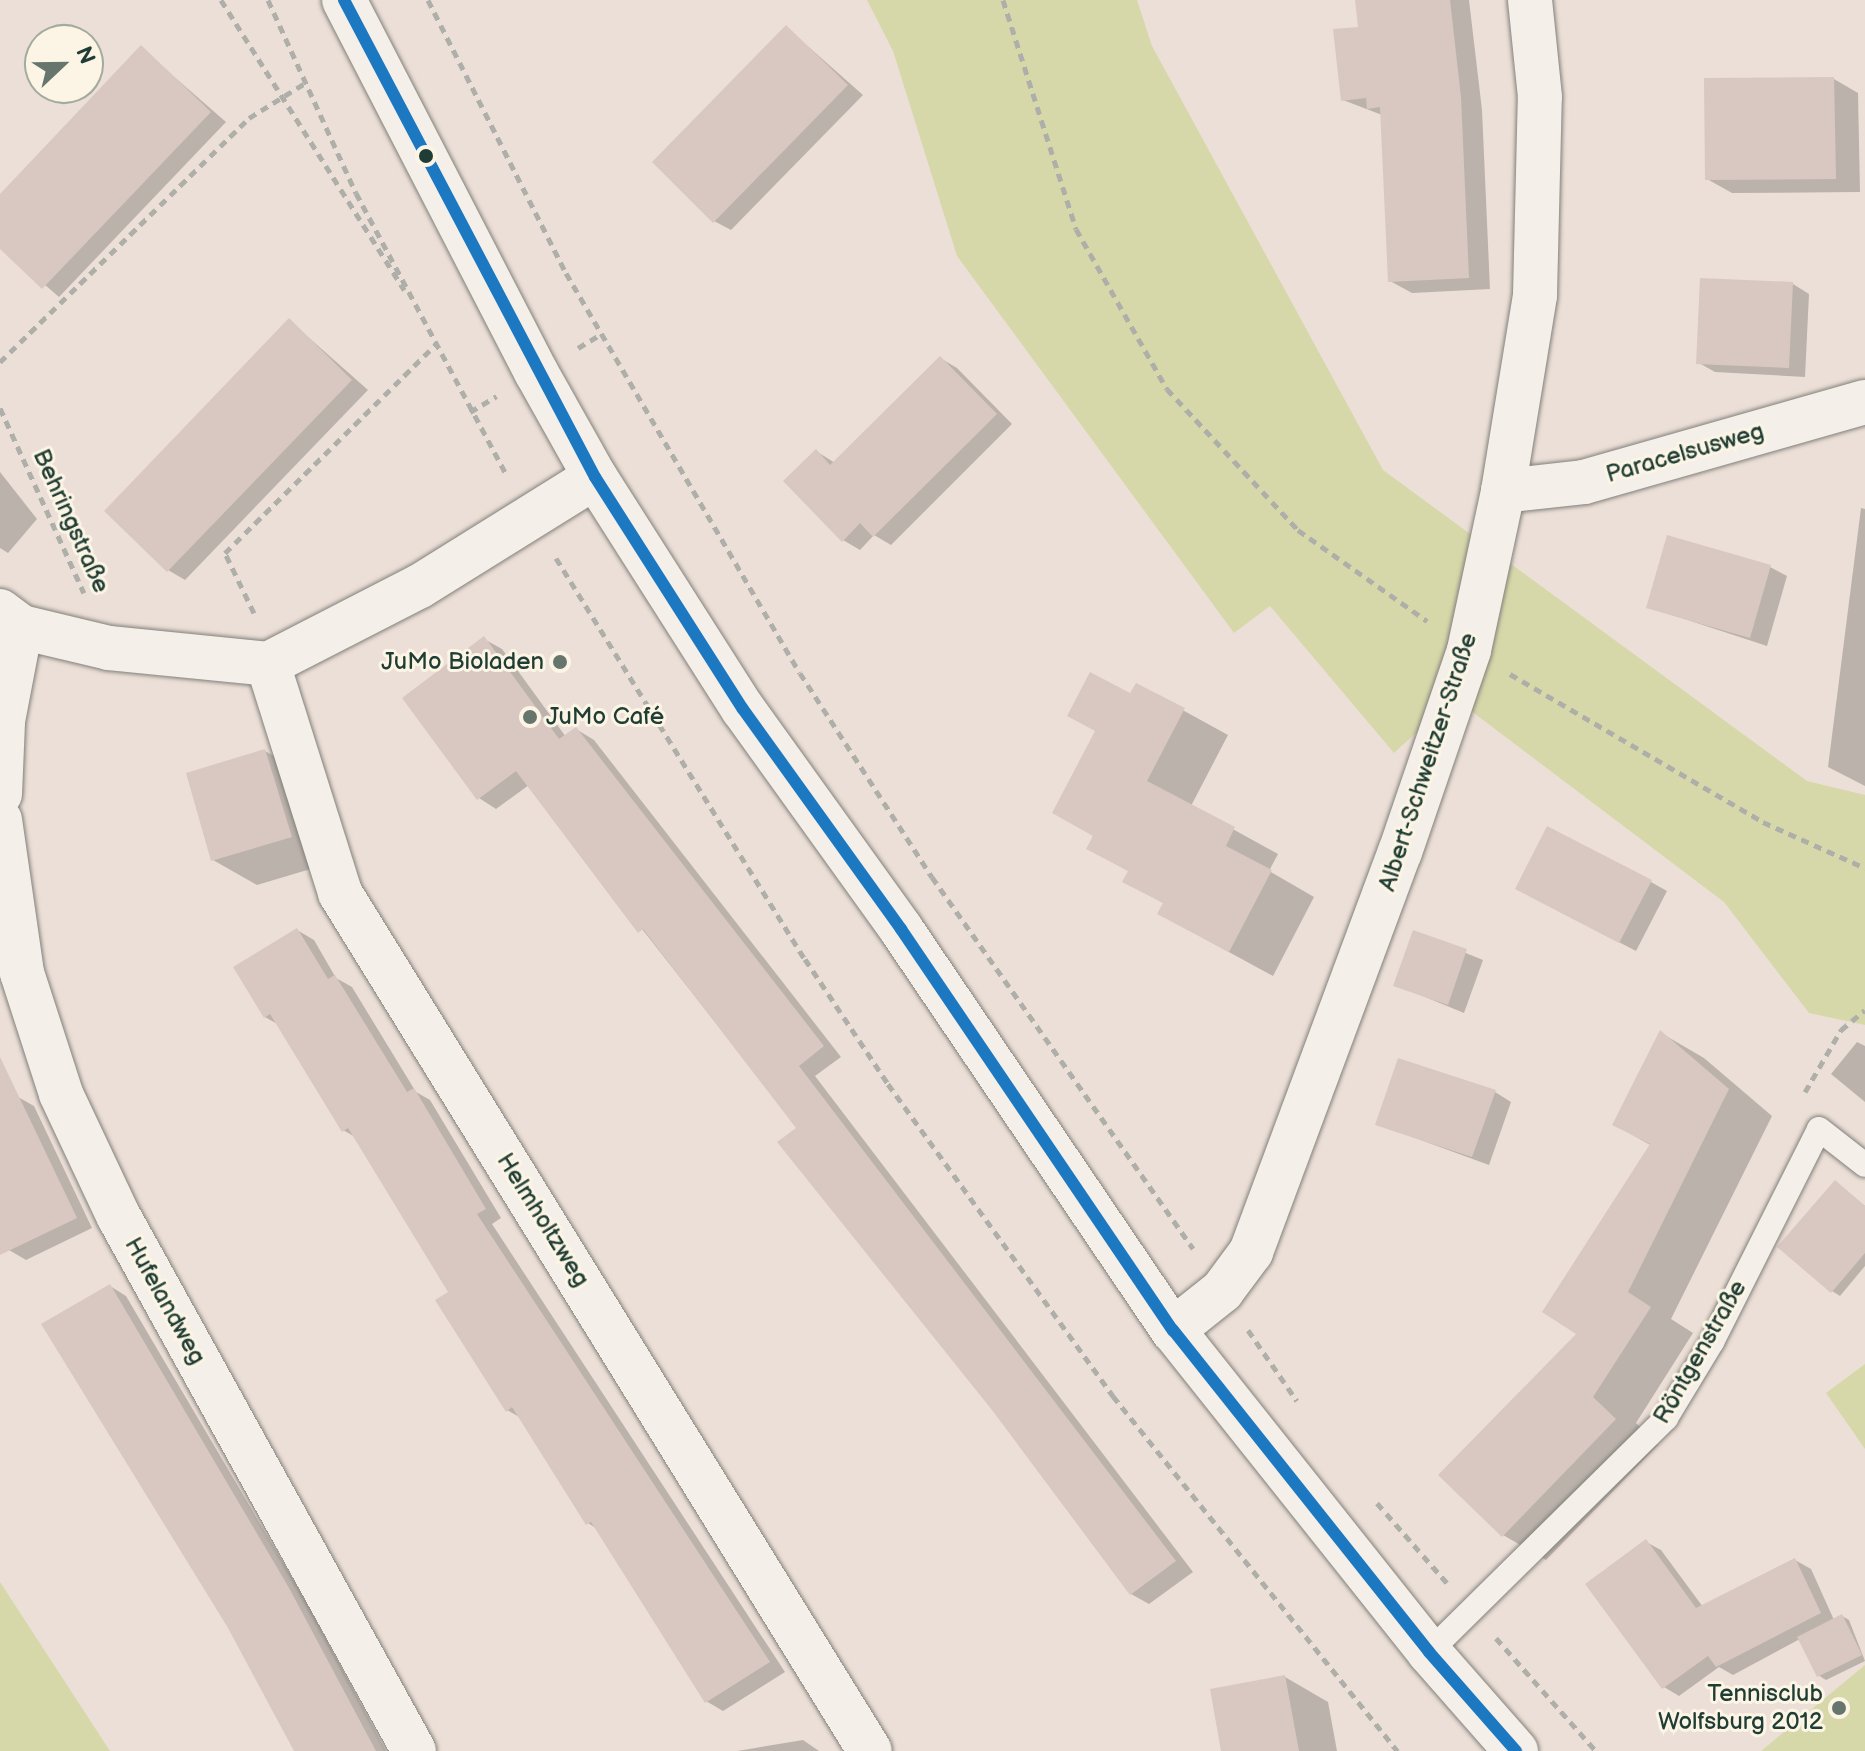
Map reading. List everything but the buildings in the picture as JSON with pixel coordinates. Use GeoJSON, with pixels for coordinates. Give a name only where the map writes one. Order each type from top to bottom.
{"type":"FeatureCollection","features":[{"type":"Feature","properties":{"kind":"street"},"geometry":{"type":"LineString","coordinates":[[344,0],[506,319],[595,477],[743,709],[901,929],[1173,1330],[1429,1652],[1516,1751]]}},
{"type":"Feature","properties":{"kind":"street","name":"Albert-Schweitzer-Straße"},"geometry":{"type":"LineString","coordinates":[[1173,1330],[1222,1291],[1251,1252],[1400,852],[1469,650],[1503,491],[1535,295],[1540,97],[1530,0]]}},
{"type":"Feature","properties":{"kind":"street","name":"Paracelsusweg"},"geometry":{"type":"LineString","coordinates":[[1503,491],[1584,482],[1865,402]]}},
{"type":"Feature","properties":{"kind":"street"},"geometry":{"type":"LineString","coordinates":[[0,794],[10,619],[109,648],[268,664],[420,586],[532,520],[595,477]]}},
{"type":"Feature","properties":{"kind":"street","name":"Helmholtzweg"},"geometry":{"type":"LineString","coordinates":[[268,664],[340,893],[870,1751]]}},
{"type":"Feature","properties":{"kind":"street","name":"Hufelandweg"},"geometry":{"type":"LineString","coordinates":[[0,820],[22,973],[61,1094],[126,1231],[414,1751]]}},
{"type":"Feature","properties":{"kind":"lane"},"geometry":{"type":"LineString","coordinates":[[1819,1129],[1865,1165]]}},
{"type":"Feature","properties":{"kind":"lane","name":"Röntgenstraße"},"geometry":{"type":"LineString","coordinates":[[1429,1652],[1666,1418],[1712,1342],[1819,1129]]}},
{"type":"Feature","properties":{"kind":"path"},"geometry":{"type":"LineString","coordinates":[[221,0],[279,100],[421,316]]}},
{"type":"Feature","properties":{"kind":"path"},"geometry":{"type":"LineString","coordinates":[[268,0],[305,83],[435,345],[532,520],[805,959],[888,1084],[1113,1396],[1397,1751]]}},
{"type":"Feature","properties":{"kind":"path"},"geometry":{"type":"LineString","coordinates":[[428,0],[566,273],[800,673],[932,877],[1302,1410]]}},
{"type":"Feature","properties":{"kind":"path"},"geometry":{"type":"LineString","coordinates":[[1003,0],[1076,229],[1167,389],[1298,530],[1469,650],[1763,822],[1865,868]]}},
{"type":"Feature","properties":{"kind":"path"},"geometry":{"type":"LineString","coordinates":[[0,362],[249,118],[305,83]]}},
{"type":"Feature","properties":{"kind":"path"},"geometry":{"type":"LineString","coordinates":[[248,593],[225,553],[435,345]]}},
{"type":"Feature","properties":{"kind":"path","name":"Behringstraße"},"geometry":{"type":"LineString","coordinates":[[0,408],[109,648]]}},
{"type":"Feature","properties":{"kind":"path"},"geometry":{"type":"LineString","coordinates":[[1819,1129],[1790,1118],[1841,1030],[1865,1010]]}},
{"type":"Feature","properties":{"kind":"path"},"geometry":{"type":"LineString","coordinates":[[1369,1493],[1596,1751]]}},
{"type":"Feature","properties":{"kind":"green space"},"geometry":{"type":"Polygon","coordinates":[[[867,0],[1137,0],[1152,46],[1383,470],[1807,781],[1865,795],[1865,1025],[1809,1013],[1724,902],[1454,698],[1394,753],[1270,606],[1234,633],[957,256],[893,51],[867,0]]]}},
{"type":"Feature","properties":{"kind":"green space"},"geometry":{"type":"Polygon","coordinates":[[[1865,1364],[1865,1449],[1826,1393],[1865,1364]]]}},
{"type":"Feature","properties":{"kind":"green space"},"geometry":{"type":"Polygon","coordinates":[[[0,1582],[110,1751],[0,1751],[0,1582]]]}},
{"type":"Feature","properties":{"kind":"green space","name":"Tennisclub Wolfsburg 2012"},"geometry":{"type":"Polygon","coordinates":[[[1865,1665],[1865,1751],[1761,1751],[1865,1665]]]}},
{"type":"Feature","properties":{"kind":"transit line"},"geometry":{"type":"LineString","coordinates":[[344,0],[595,477],[743,709],[901,929],[1173,1330],[1429,1652],[1516,1751]]}},
{"type":"Feature","properties":{"kind":"place","name":"JuMo Bioladen"},"geometry":{"type":"Point","coordinates":[560,662]}},
{"type":"Feature","properties":{"kind":"place","name":"JuMo Café"},"geometry":{"type":"Point","coordinates":[530,717]}},
{"type":"Feature","properties":{"kind":"place","name":"Tennisclub Wolfsburg 2012"},"geometry":{"type":"Point","coordinates":[1839,1708]}}]}
